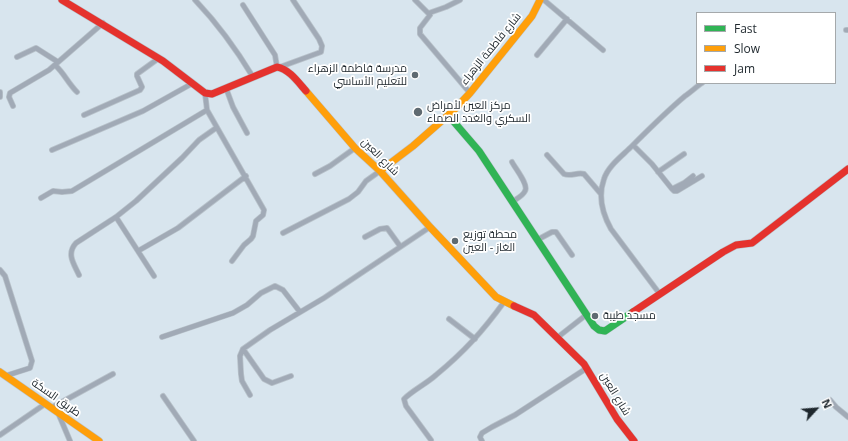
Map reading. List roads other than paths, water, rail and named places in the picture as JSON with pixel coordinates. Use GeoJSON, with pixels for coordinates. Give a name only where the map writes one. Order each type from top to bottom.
{"type":"FeatureCollection","features":[{"type":"Feature","properties":{"kind":"street"},"geometry":{"type":"LineString","coordinates":[[62,0],[103,23],[159,58],[205,93],[212,94],[321,52],[322,46],[319,39],[293,0]]}},
{"type":"Feature","properties":{"kind":"street"},"geometry":{"type":"LineString","coordinates":[[195,0],[214,21],[235,49],[253,77]]}},
{"type":"Feature","properties":{"kind":"street"},"geometry":{"type":"LineString","coordinates":[[415,0],[429,13]]}},
{"type":"Feature","properties":{"kind":"street"},"geometry":{"type":"LineString","coordinates":[[429,13],[460,0]]}},
{"type":"Feature","properties":{"kind":"street","name":"شارع فاطمة الزهراء"},"geometry":{"type":"LineString","coordinates":[[380,171],[413,146],[470,93],[532,16],[540,0]]}},
{"type":"Feature","properties":{"kind":"street"},"geometry":{"type":"LineString","coordinates":[[544,0],[604,50]]}},
{"type":"Feature","properties":{"kind":"street"},"geometry":{"type":"LineString","coordinates":[[242,5],[275,55],[279,67]]}},
{"type":"Feature","properties":{"kind":"street"},"geometry":{"type":"LineString","coordinates":[[429,13],[430,16],[420,28],[420,34],[470,93]]}},
{"type":"Feature","properties":{"kind":"street"},"geometry":{"type":"LineString","coordinates":[[537,55],[567,19]]}},
{"type":"Feature","properties":{"kind":"street"},"geometry":{"type":"LineString","coordinates":[[13,106],[9,97],[10,93],[46,73],[103,23]]}},
{"type":"Feature","properties":{"kind":"street"},"geometry":{"type":"LineString","coordinates":[[17,57],[36,48],[40,50],[56,63],[76,92]]}},
{"type":"Feature","properties":{"kind":"street"},"geometry":{"type":"LineString","coordinates":[[84,115],[140,90],[142,87],[137,74],[159,58]]}},
{"type":"Feature","properties":{"kind":"street","name":"شارع العين"},"geometry":{"type":"LineString","coordinates":[[279,67],[287,71],[300,84],[355,148],[380,171],[496,297],[504,302],[528,311],[558,337],[587,368],[617,419],[634,441]]}},
{"type":"Feature","properties":{"kind":"street"},"geometry":{"type":"LineString","coordinates":[[52,150],[143,111],[193,83]]}},
{"type":"Feature","properties":{"kind":"street"},"geometry":{"type":"LineString","coordinates":[[659,293],[611,229],[602,208],[601,194],[605,176],[614,164],[660,117],[701,84]]}},
{"type":"Feature","properties":{"kind":"street"},"geometry":{"type":"LineString","coordinates":[[226,88],[233,107],[247,133]]}},
{"type":"Feature","properties":{"kind":"street"},"geometry":{"type":"LineString","coordinates":[[0,92],[0,97]]}},
{"type":"Feature","properties":{"kind":"street"},"geometry":{"type":"LineString","coordinates":[[205,93],[207,110],[216,128],[246,176],[264,210],[264,215],[256,222],[253,236],[232,261]]}},
{"type":"Feature","properties":{"kind":"street"},"geometry":{"type":"LineString","coordinates":[[40,198],[53,191],[72,191],[207,110]]}},
{"type":"Feature","properties":{"kind":"street"},"geometry":{"type":"LineString","coordinates":[[448,115],[479,151],[586,315],[595,328],[601,331],[604,331],[659,293],[736,245],[752,243],[848,169]]}},
{"type":"Feature","properties":{"kind":"street"},"geometry":{"type":"LineString","coordinates":[[79,275],[71,256],[73,246],[78,241],[116,217],[136,201],[199,140],[216,128]]}},
{"type":"Feature","properties":{"kind":"street"},"geometry":{"type":"LineString","coordinates":[[633,145],[674,192],[702,176]]}},
{"type":"Feature","properties":{"kind":"street"},"geometry":{"type":"LineString","coordinates":[[315,174],[330,166],[355,148]]}},
{"type":"Feature","properties":{"kind":"street"},"geometry":{"type":"LineString","coordinates":[[658,172],[684,154]]}},
{"type":"Feature","properties":{"kind":"street"},"geometry":{"type":"LineString","coordinates":[[547,155],[564,174],[584,174],[601,194]]}},
{"type":"Feature","properties":{"kind":"street"},"geometry":{"type":"LineString","coordinates":[[512,162],[524,182],[526,189],[525,193],[512,202]]}},
{"type":"Feature","properties":{"kind":"street"},"geometry":{"type":"LineString","coordinates":[[283,233],[349,199],[358,192],[366,181],[380,171]]}},
{"type":"Feature","properties":{"kind":"street"},"geometry":{"type":"LineString","coordinates":[[138,251],[178,228],[246,176]]}},
{"type":"Feature","properties":{"kind":"street"},"geometry":{"type":"LineString","coordinates":[[672,189],[684,183],[693,176]]}},
{"type":"Feature","properties":{"kind":"street"},"geometry":{"type":"LineString","coordinates":[[116,217],[154,276]]}},
{"type":"Feature","properties":{"kind":"street"},"geometry":{"type":"LineString","coordinates":[[250,395],[242,381],[240,374],[240,356],[243,349],[270,330],[330,294],[430,227]]}},
{"type":"Feature","properties":{"kind":"street"},"geometry":{"type":"LineString","coordinates":[[365,237],[380,229],[387,228],[400,246]]}},
{"type":"Feature","properties":{"kind":"street"},"geometry":{"type":"LineString","coordinates":[[537,240],[552,232],[556,232],[572,255]]}},
{"type":"Feature","properties":{"kind":"street"},"geometry":{"type":"LineString","coordinates":[[0,270],[4,276],[32,361],[30,368],[3,374]]}},
{"type":"Feature","properties":{"kind":"street"},"geometry":{"type":"LineString","coordinates":[[162,337],[234,313],[247,305],[261,293],[275,286],[284,290],[300,312]]}},
{"type":"Feature","properties":{"kind":"street"},"geometry":{"type":"LineString","coordinates":[[431,440],[406,406],[404,399],[436,376],[468,347],[504,302]]}},
{"type":"Feature","properties":{"kind":"street"},"geometry":{"type":"LineString","coordinates":[[558,337],[586,315]]}},
{"type":"Feature","properties":{"kind":"street"},"geometry":{"type":"LineString","coordinates":[[449,319],[475,339]]}},
{"type":"Feature","properties":{"kind":"street"},"geometry":{"type":"LineString","coordinates":[[243,349],[264,380],[272,383],[291,376]]}},
{"type":"Feature","properties":{"kind":"street"},"geometry":{"type":"LineString","coordinates":[[482,441],[481,435],[487,430],[515,415],[587,368]]}},
{"type":"Feature","properties":{"kind":"street","name":"طريق السكة"},"geometry":{"type":"LineString","coordinates":[[3,374],[99,441]]}},
{"type":"Feature","properties":{"kind":"street"},"geometry":{"type":"LineString","coordinates":[[0,435],[48,406],[113,374]]}},
{"type":"Feature","properties":{"kind":"street"},"geometry":{"type":"LineString","coordinates":[[163,396],[194,441]]}},
{"type":"Feature","properties":{"kind":"street"},"geometry":{"type":"LineString","coordinates":[[830,400],[836,407],[848,416]]}},
{"type":"Feature","properties":{"kind":"street"},"geometry":{"type":"LineString","coordinates":[[59,413],[70,441]]}},
{"type":"Feature","properties":{"kind":"place","name":"مدرسة فاطمة الزهراء للتعليم الأساسي"},"geometry":{"type":"Point","coordinates":[415,75]}},
{"type":"Feature","properties":{"kind":"place","name":"مركز العين لأمراض السكري والغدد الصماء"},"geometry":{"type":"Point","coordinates":[418,112]}},
{"type":"Feature","properties":{"kind":"place","name":"محطة توزيع الغاز - العين"},"geometry":{"type":"Point","coordinates":[455,241]}},
{"type":"Feature","properties":{"kind":"place","name":"مسجد طيبة"},"geometry":{"type":"Point","coordinates":[595,316]}}]}
